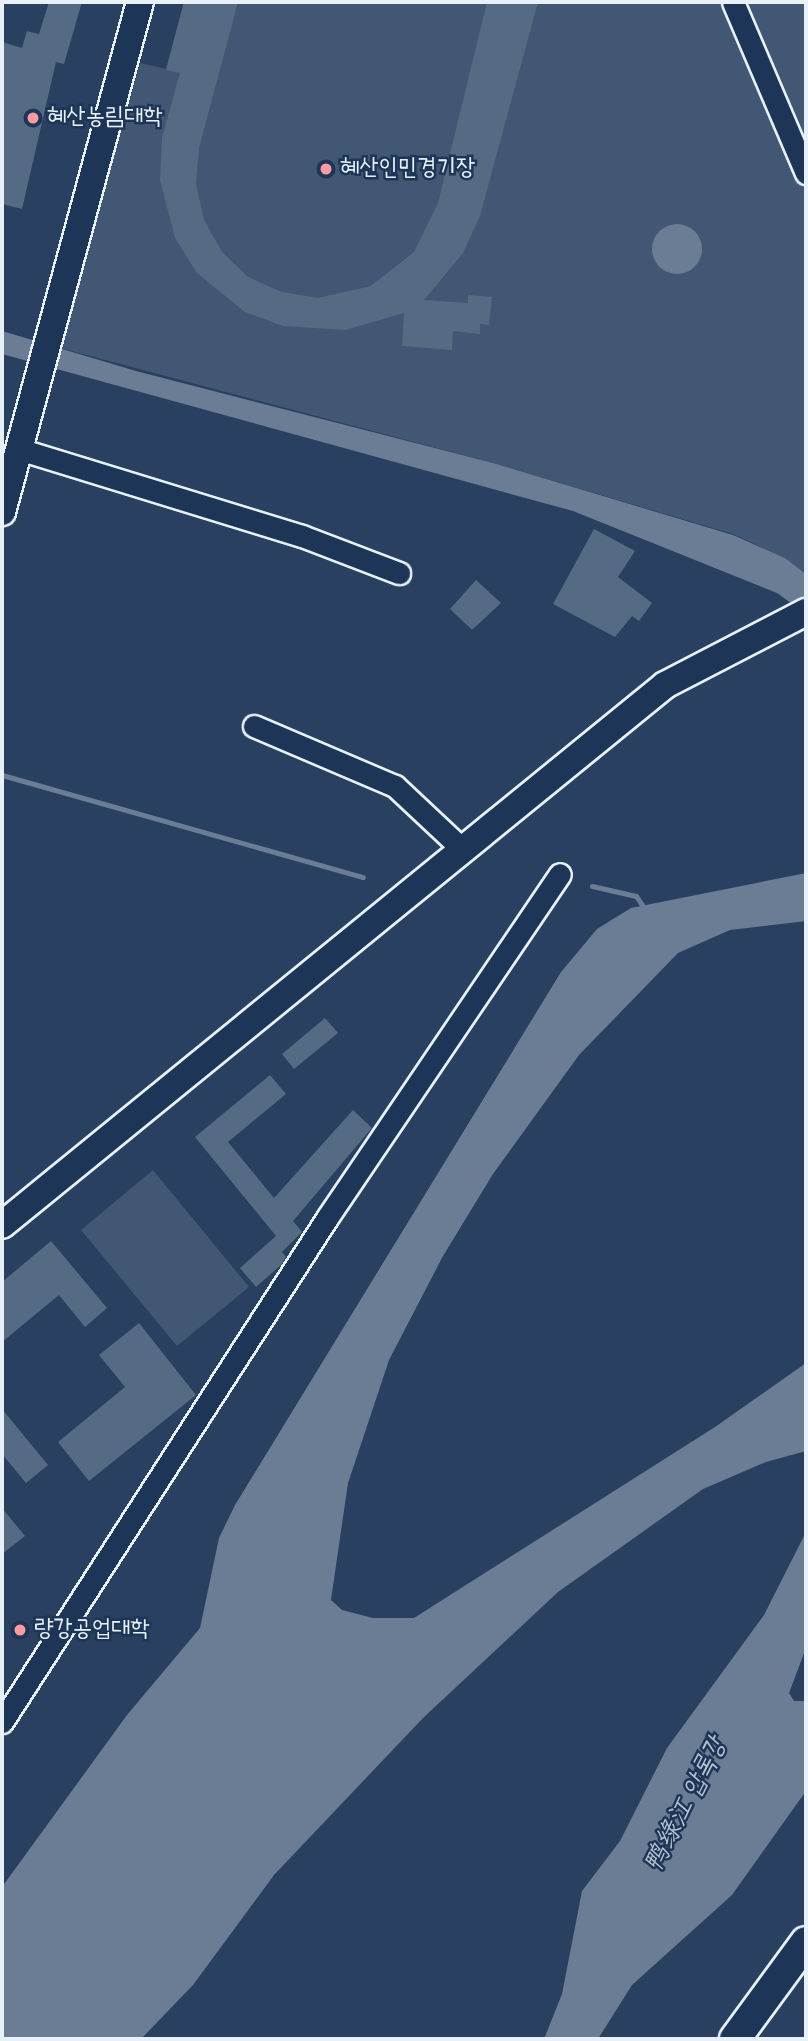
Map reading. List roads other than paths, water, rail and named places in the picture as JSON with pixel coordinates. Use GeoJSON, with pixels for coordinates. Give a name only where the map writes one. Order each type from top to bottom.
{"type":"FeatureCollection","features":[{"type":"Feature","properties":{"kind":"highway"},"geometry":{"type":"LineString","coordinates":[[735,2039],[806,1941]]}},
{"type":"Feature","properties":{"kind":"main road"},"geometry":{"type":"LineString","coordinates":[[2,512],[140,2]]}},
{"type":"Feature","properties":{"kind":"main road"},"geometry":{"type":"LineString","coordinates":[[2,1225],[665,685],[802,615]]}},
{"type":"Feature","properties":{"kind":"street"},"geometry":{"type":"LineString","coordinates":[[733,2],[806,173]]}},
{"type":"Feature","properties":{"kind":"street"},"geometry":{"type":"LineString","coordinates":[[19,449],[302,536],[399,573]]}},
{"type":"Feature","properties":{"kind":"street"},"geometry":{"type":"LineString","coordinates":[[254,726],[395,786],[462,849]]}},
{"type":"Feature","properties":{"kind":"street"},"geometry":{"type":"LineString","coordinates":[[2,1722],[327,1217],[560,874]]}},
{"type":"Feature","properties":{"kind":"water"},"geometry":{"type":"Polygon","coordinates":[[[677,224],[695,231],[702,249],[695,267],[677,274],[659,267],[652,249],[659,231],[677,224]]]}},
{"type":"Feature","properties":{"kind":"water"},"geometry":{"type":"Polygon","coordinates":[[[2,331],[136,371],[493,463],[733,535],[785,558],[806,574],[806,614],[777,593],[573,511],[2,354],[2,331]]]}},
{"type":"Feature","properties":{"kind":"water"},"geometry":{"type":"Polygon","coordinates":[[[806,873],[806,921],[730,930],[678,953],[579,1055],[493,1174],[443,1256],[389,1360],[348,1483],[331,1600],[342,1610],[373,1618],[414,1618],[715,1427],[806,1363],[806,1451],[766,1462],[703,1489],[558,1592],[423,1718],[274,1875],[193,1985],[141,2039],[2,2039],[2,1887],[127,1715],[200,1628],[219,1538],[235,1505],[561,972],[597,929],[631,908],[806,873]]]}},
{"type":"Feature","properties":{"kind":"water","name":"鸭绿江 압록강"},"geometry":{"type":"Polygon","coordinates":[[[806,1532],[806,1648],[789,1693],[794,1701],[806,1701],[806,1791],[732,1895],[632,1985],[598,2039],[544,2039],[562,1994],[582,1891],[620,1841],[667,1748],[764,1615],[806,1532]]]}},
{"type":"Feature","properties":{"kind":"waterway"},"geometry":{"type":"LineString","coordinates":[[2,775],[363,877]]}},
{"type":"Feature","properties":{"kind":"waterway"},"geometry":{"type":"LineString","coordinates":[[592,886],[636,896],[644,908]]}},
{"type":"Feature","properties":{"kind":"place","name":"혜산농림대학"},"geometry":{"type":"Point","coordinates":[33,118]}},
{"type":"Feature","properties":{"kind":"place","name":"혜산인민경기장"},"geometry":{"type":"Point","coordinates":[326,169]}},
{"type":"Feature","properties":{"kind":"place","name":"량강공업대학"},"geometry":{"type":"Point","coordinates":[20,1630]}}]}
